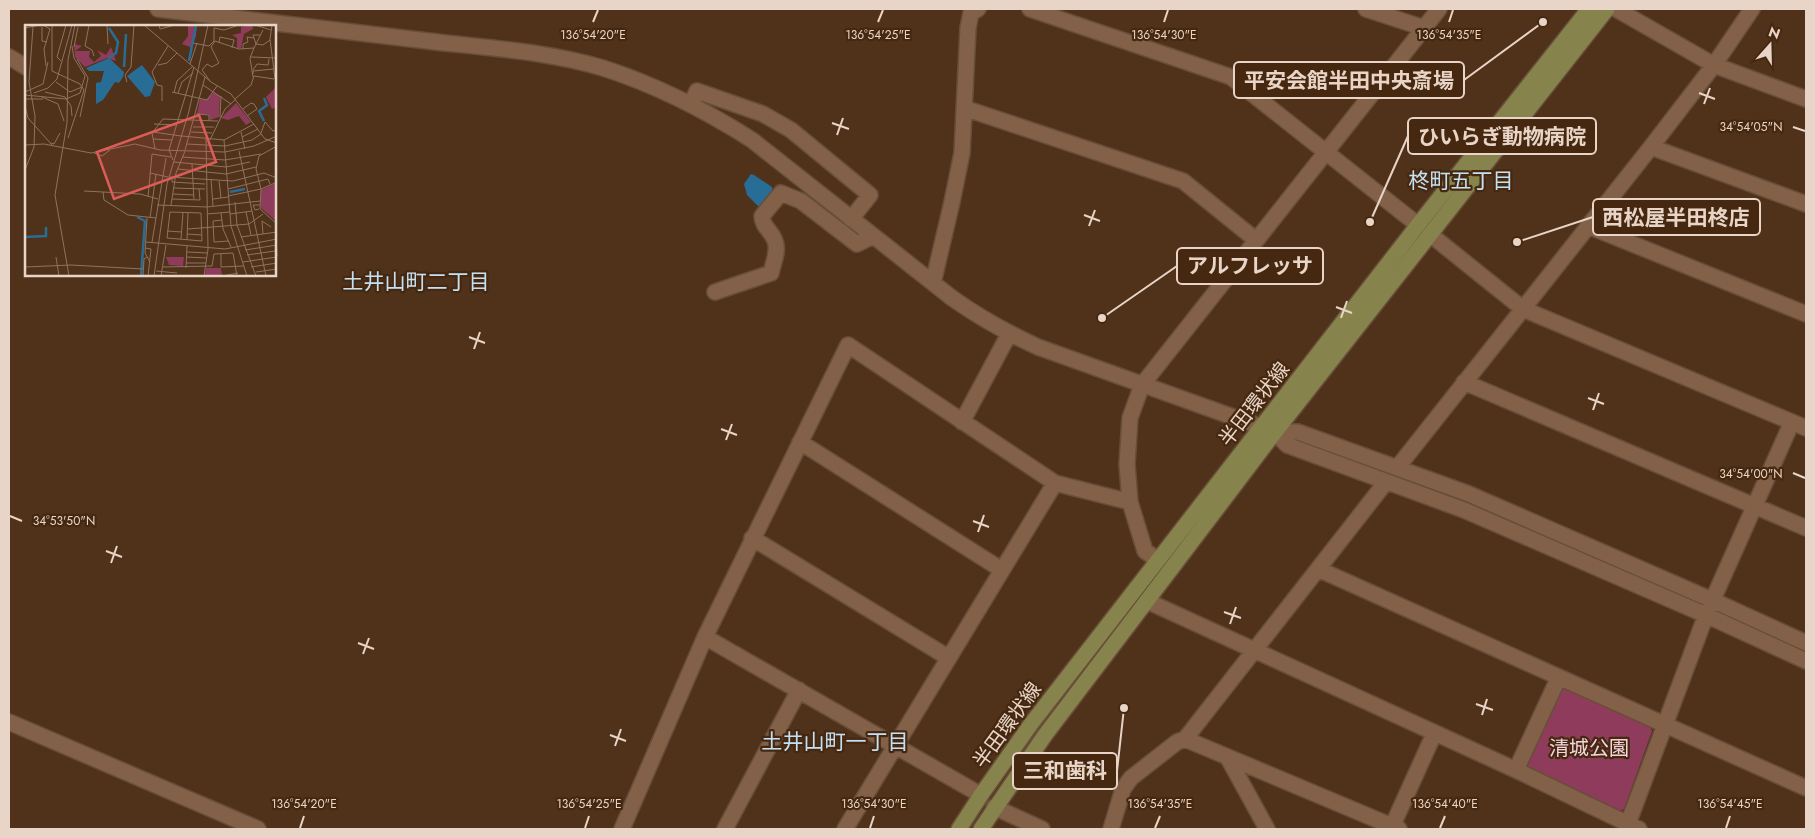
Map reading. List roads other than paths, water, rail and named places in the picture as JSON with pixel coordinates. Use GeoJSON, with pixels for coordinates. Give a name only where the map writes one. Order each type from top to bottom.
{"type":"FeatureCollection","features":[{"type":"Feature","properties":{"kind":"main road","name":"半田環状線"},"geometry":{"type":"LineString","coordinates":[[981,829],[994,807],[1045,735],[1147,601],[1268,430],[1418,226],[1589,9]]}},
{"type":"Feature","properties":{"kind":"main road","name":"半田環状線"},"geometry":{"type":"LineString","coordinates":[[959,829],[1031,724],[1158,560],[1431,235],[1607,9]]}},
{"type":"Feature","properties":{"kind":"street"},"geometry":{"type":"LineString","coordinates":[[158,9],[268,25]]}},
{"type":"Feature","properties":{"kind":"street"},"geometry":{"type":"LineString","coordinates":[[933,284],[962,153],[968,28],[971,13],[978,9]]}},
{"type":"Feature","properties":{"kind":"street"},"geometry":{"type":"LineString","coordinates":[[1030,9],[1231,77],[1418,226]]}},
{"type":"Feature","properties":{"kind":"street"},"geometry":{"type":"LineString","coordinates":[[1366,9],[1424,28]]}},
{"type":"Feature","properties":{"kind":"street"},"geometry":{"type":"LineString","coordinates":[[1158,560],[1145,550],[1130,502],[1127,464],[1130,418],[1142,384],[1439,9]]}},
{"type":"Feature","properties":{"kind":"street"},"geometry":{"type":"LineString","coordinates":[[1616,9],[1714,65],[1806,99]]}},
{"type":"Feature","properties":{"kind":"street"},"geometry":{"type":"LineString","coordinates":[[1397,468],[1651,147],[1714,65],[1752,9]]}},
{"type":"Feature","properties":{"kind":"street"},"geometry":{"type":"LineString","coordinates":[[276,26],[530,53],[602,68],[646,84],[691,104],[752,140],[784,163],[933,284],[979,317],[1009,334],[1038,347],[1268,430],[1298,432],[1469,494],[1806,643]]}},
{"type":"Feature","properties":{"kind":"street"},"geometry":{"type":"LineString","coordinates":[[9,57],[25,67]]}},
{"type":"Feature","properties":{"kind":"street"},"geometry":{"type":"LineString","coordinates":[[691,104],[697,91],[763,114],[791,130],[870,195],[851,218]]}},
{"type":"Feature","properties":{"kind":"street"},"geometry":{"type":"LineString","coordinates":[[964,108],[1183,181],[1256,240]]}},
{"type":"Feature","properties":{"kind":"street"},"geometry":{"type":"LineString","coordinates":[[1651,147],[1806,204]]}},
{"type":"Feature","properties":{"kind":"street"},"geometry":{"type":"LineString","coordinates":[[716,292],[770,273],[775,258],[776,241],[762,222],[762,216],[781,193],[801,202],[857,244],[873,236]]}},
{"type":"Feature","properties":{"kind":"street"},"geometry":{"type":"LineString","coordinates":[[1588,226],[1806,314]]}},
{"type":"Feature","properties":{"kind":"street"},"geometry":{"type":"LineString","coordinates":[[1431,235],[1523,309],[1806,428]]}},
{"type":"Feature","properties":{"kind":"street"},"geometry":{"type":"LineString","coordinates":[[962,422],[1009,334]]}},
{"type":"Feature","properties":{"kind":"street"},"geometry":{"type":"LineString","coordinates":[[622,829],[705,637],[848,345],[1055,483],[1130,502]]}},
{"type":"Feature","properties":{"kind":"street"},"geometry":{"type":"LineString","coordinates":[[1464,382],[1806,528]]}},
{"type":"Feature","properties":{"kind":"street"},"geometry":{"type":"LineString","coordinates":[[1147,601],[1516,770],[1631,828],[1664,724],[1706,615],[1792,422]]}},
{"type":"Feature","properties":{"kind":"street"},"geometry":{"type":"LineString","coordinates":[[1268,430],[1287,446],[1464,510],[1706,615],[1806,661]]}},
{"type":"Feature","properties":{"kind":"street"},"geometry":{"type":"LineString","coordinates":[[800,442],[1002,570]]}},
{"type":"Feature","properties":{"kind":"street"},"geometry":{"type":"LineString","coordinates":[[1111,829],[1123,789],[1131,778],[1177,742],[1185,739],[1386,482]]}},
{"type":"Feature","properties":{"kind":"street"},"geometry":{"type":"LineString","coordinates":[[845,829],[1055,483]]}},
{"type":"Feature","properties":{"kind":"street"},"geometry":{"type":"LineString","coordinates":[[752,538],[949,658]]}},
{"type":"Feature","properties":{"kind":"street"},"geometry":{"type":"LineString","coordinates":[[1318,569],[1806,788]]}},
{"type":"Feature","properties":{"kind":"street"},"geometry":{"type":"LineString","coordinates":[[705,637],[981,795]]}},
{"type":"Feature","properties":{"kind":"street"},"geometry":{"type":"LineString","coordinates":[[1516,770],[1559,678]]}},
{"type":"Feature","properties":{"kind":"street"},"geometry":{"type":"LineString","coordinates":[[725,829],[799,690]]}},
{"type":"Feature","properties":{"kind":"street"},"geometry":{"type":"LineString","coordinates":[[9,722],[258,829]]}},
{"type":"Feature","properties":{"kind":"street"},"geometry":{"type":"LineString","coordinates":[[1185,739],[1394,828],[1434,734]]}},
{"type":"Feature","properties":{"kind":"street"},"geometry":{"type":"LineString","coordinates":[[1228,758],[1267,829]]}},
{"type":"Feature","properties":{"kind":"street"},"geometry":{"type":"LineString","coordinates":[[994,807],[1034,828]]}},
{"type":"Feature","properties":{"kind":"water"},"geometry":{"type":"Polygon","coordinates":[[[751,174],[772,187],[773,195],[760,208],[747,195],[744,184],[751,174]]]}},
{"type":"Feature","properties":{"kind":"place","name":"平安会館半田中央斎場"},"geometry":{"type":"Point","coordinates":[1543,22]}},
{"type":"Feature","properties":{"kind":"place","name":"ひいらぎ動物病院"},"geometry":{"type":"Point","coordinates":[1370,222]}},
{"type":"Feature","properties":{"kind":"place","name":"西松屋半田柊店"},"geometry":{"type":"Point","coordinates":[1517,242]}},
{"type":"Feature","properties":{"kind":"place","name":"アルフレッサ"},"geometry":{"type":"Point","coordinates":[1102,318]}},
{"type":"Feature","properties":{"kind":"place","name":"三和歯科"},"geometry":{"type":"Point","coordinates":[1124,708]}},
{"type":"Feature","properties":{"kind":"district","name":"柊町五丁目"},"geometry":{"type":"Point","coordinates":[1461,181]}},
{"type":"Feature","properties":{"kind":"district","name":"土井山町二丁目"},"geometry":{"type":"Point","coordinates":[416,282]}},
{"type":"Feature","properties":{"kind":"district","name":"土井山町一丁目"},"geometry":{"type":"Point","coordinates":[835,742]}},
{"type":"Feature","properties":{"kind":"park label","name":"清城公園"},"geometry":{"type":"Point","coordinates":[1589,748]}}]}
